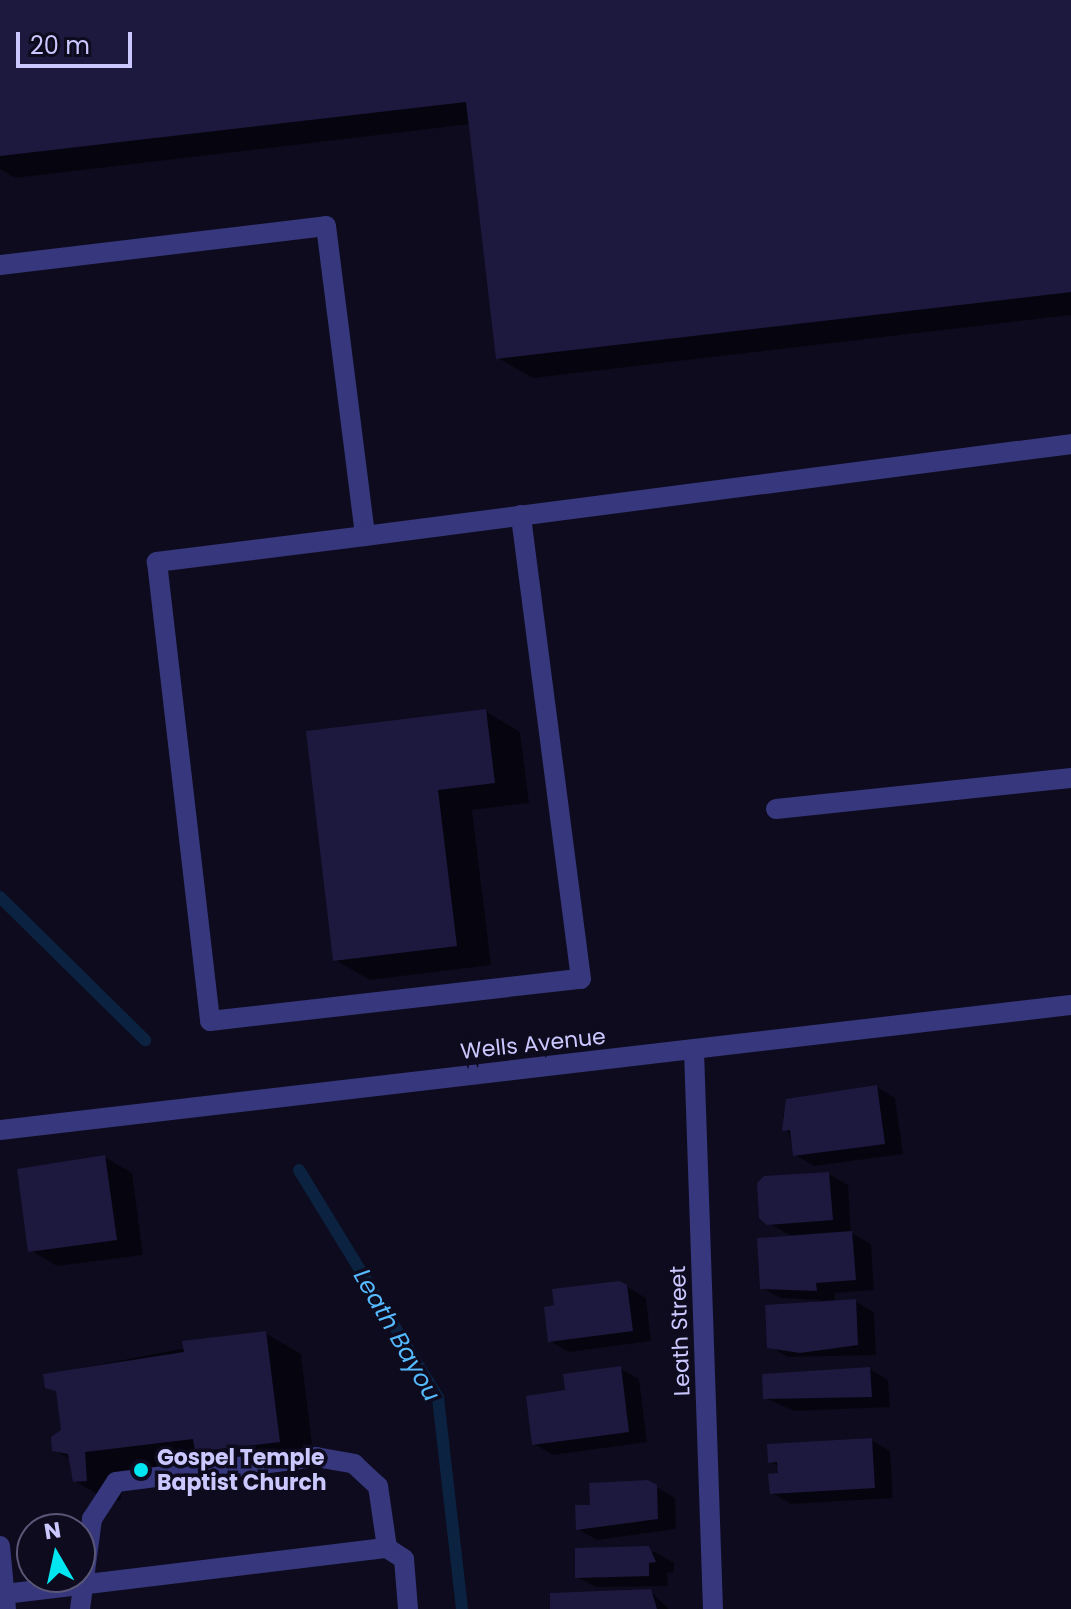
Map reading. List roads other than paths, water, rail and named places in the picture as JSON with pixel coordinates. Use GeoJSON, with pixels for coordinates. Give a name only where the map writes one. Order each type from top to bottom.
{"type":"FeatureCollection","features":[{"type":"Feature","properties":{"kind":"street"},"geometry":{"type":"LineString","coordinates":[[0,265],[326,226],[365,536]]}},
{"type":"Feature","properties":{"kind":"street"},"geometry":{"type":"LineString","coordinates":[[521,515],[581,979],[210,1021],[157,562],[365,536],[521,515],[1071,444]]}},
{"type":"Feature","properties":{"kind":"street"},"geometry":{"type":"LineString","coordinates":[[776,809],[1071,778]]}},
{"type":"Feature","properties":{"kind":"street","name":"Wells Avenue"},"geometry":{"type":"LineString","coordinates":[[0,1130],[1071,1005]]}},
{"type":"Feature","properties":{"kind":"street","name":"Leath Street"},"geometry":{"type":"LineString","coordinates":[[694,1051],[713,1609]]}},
{"type":"Feature","properties":{"kind":"street"},"geometry":{"type":"LineString","coordinates":[[79,1599],[92,1519],[116,1482],[196,1467],[316,1457],[354,1464],[378,1486],[387,1548]]}},
{"type":"Feature","properties":{"kind":"street"},"geometry":{"type":"LineString","coordinates":[[0,1546],[6,1601],[79,1599],[387,1548],[404,1559],[408,1609]]}},
{"type":"Feature","properties":{"kind":"waterway","name":"Leath Bayou"},"geometry":{"type":"LineString","coordinates":[[0,897],[145,1040]]}},
{"type":"Feature","properties":{"kind":"waterway","name":"Leath Bayou"},"geometry":{"type":"LineString","coordinates":[[299,1170],[438,1398],[462,1609]]}},
{"type":"Feature","properties":{"kind":"place","name":"Gospel Temple Baptist Church"},"geometry":{"type":"Point","coordinates":[141,1470]}}]}
